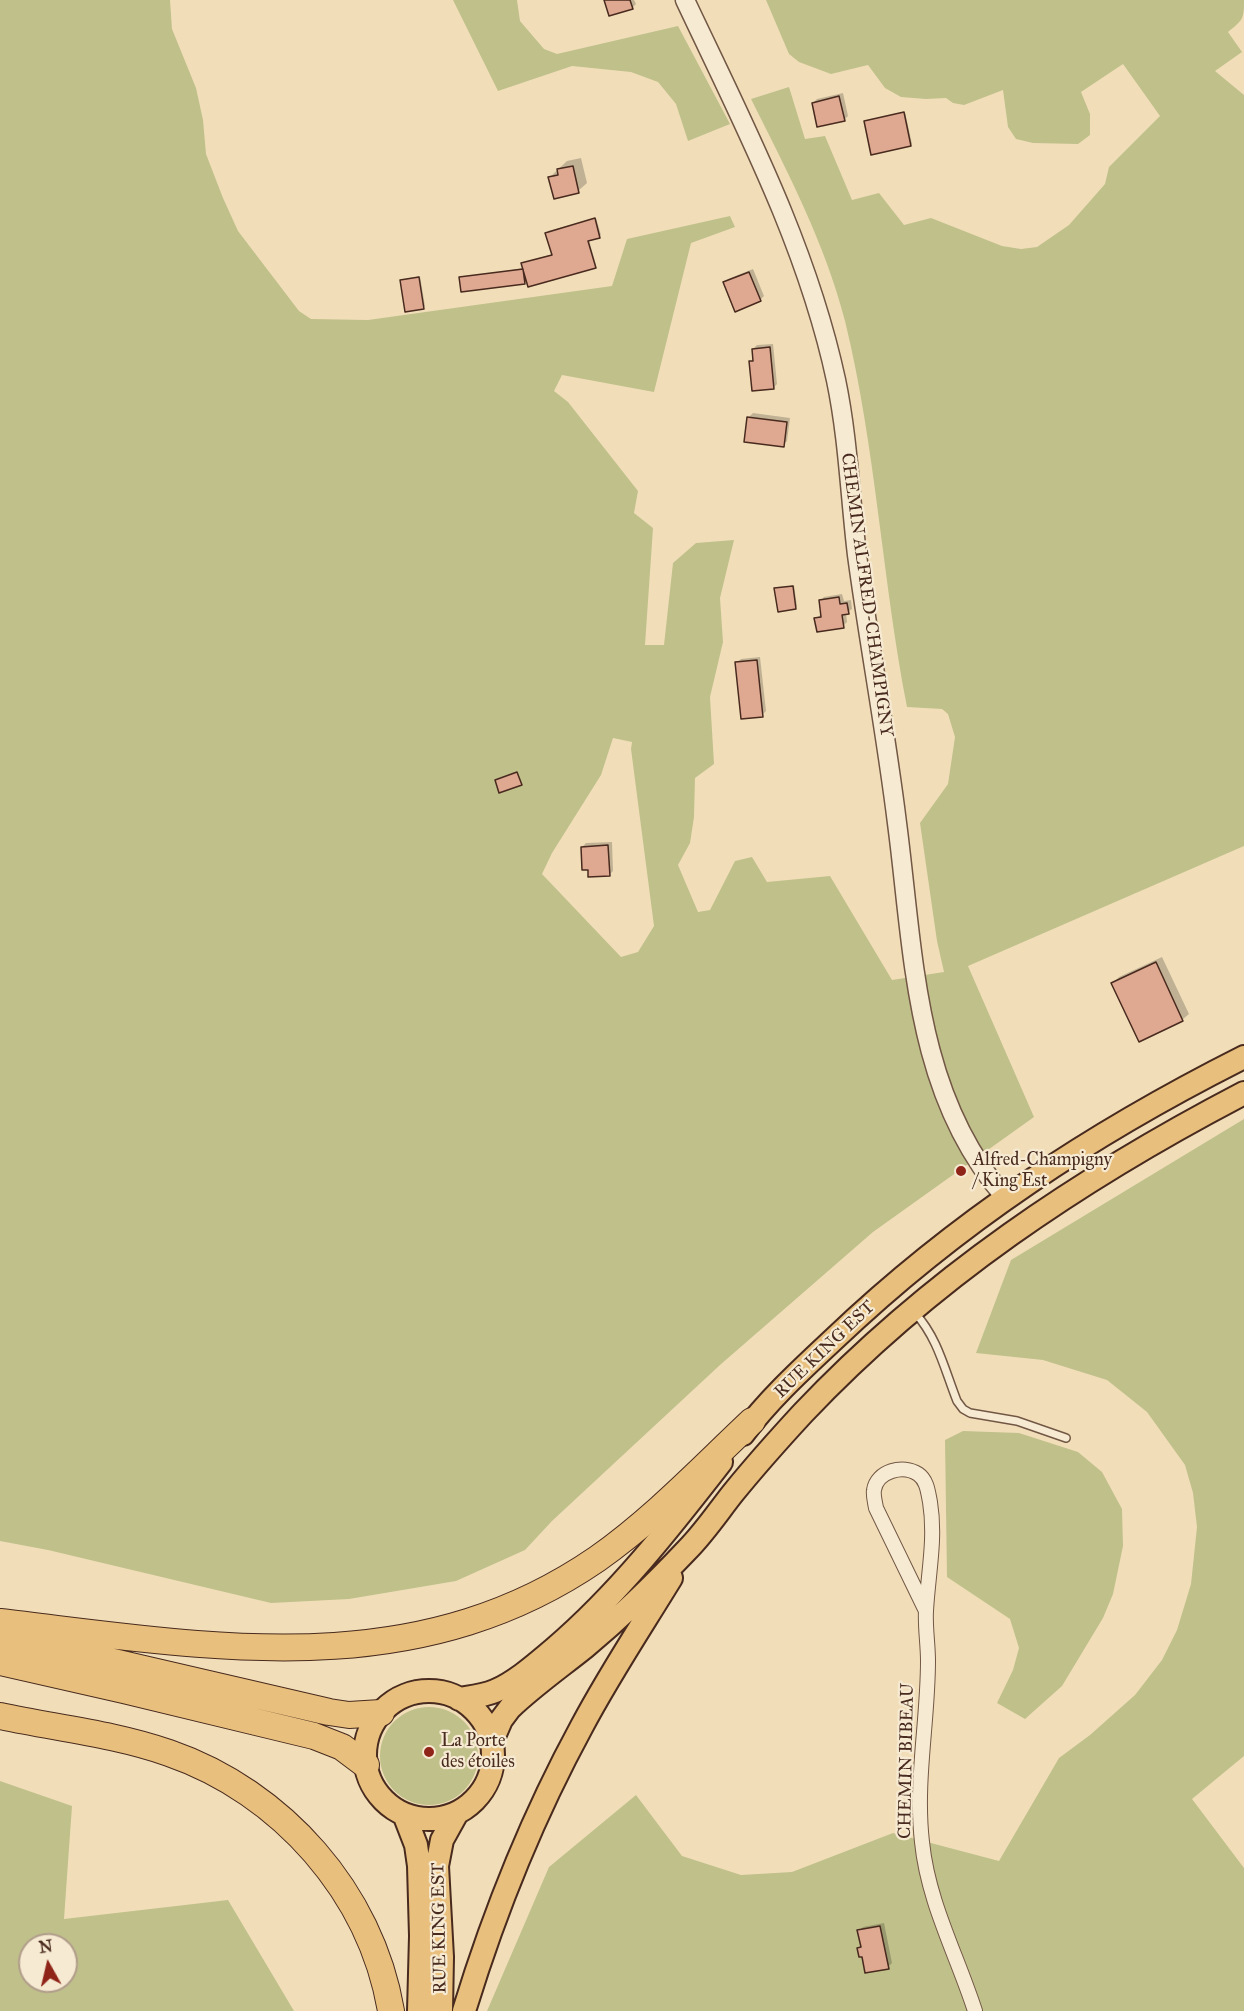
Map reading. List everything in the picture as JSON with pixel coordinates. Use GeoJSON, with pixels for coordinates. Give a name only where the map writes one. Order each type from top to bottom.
{"type":"FeatureCollection","features":[{"type":"Feature","properties":{"kind":"highway"},"geometry":{"type":"LineString","coordinates":[[0,1622],[154,1640],[268,1648],[374,1643],[440,1631],[486,1617],[524,1601],[554,1586],[595,1559],[662,1506],[753,1421]]}},
{"type":"Feature","properties":{"kind":"highway"},"geometry":{"type":"LineString","coordinates":[[0,1636],[337,1713],[359,1715],[381,1713]]}},
{"type":"Feature","properties":{"kind":"highway"},"geometry":{"type":"LineString","coordinates":[[0,1662],[314,1736],[342,1747],[366,1766]]}},
{"type":"Feature","properties":{"kind":"highway"},"geometry":{"type":"LineString","coordinates":[[0,1716],[126,1741],[168,1753],[229,1780],[262,1802],[307,1843],[347,1896],[373,1947],[385,1981],[391,2011]]}},
{"type":"Feature","properties":{"kind":"main road","name":"RUE KING EST"},"geometry":{"type":"LineString","coordinates":[[459,1699],[487,1694],[505,1686],[543,1658],[614,1593],[659,1542],[753,1421],[799,1372],[862,1312],[945,1242],[1005,1197],[1069,1155],[1132,1117],[1244,1057]]}},
{"type":"Feature","properties":{"kind":"main road","name":"RUE KING EST"},"geometry":{"type":"LineString","coordinates":[[491,1743],[501,1720],[515,1704],[602,1632],[689,1549],[749,1474],[803,1413],[870,1347],[912,1310],[983,1253],[1048,1206],[1128,1156],[1244,1093]]}},
{"type":"Feature","properties":{"kind":"main road"},"geometry":{"type":"LineString","coordinates":[[464,2011],[509,1881],[562,1763],[605,1684],[689,1549]]}},
{"type":"Feature","properties":{"kind":"main road"},"geometry":{"type":"LineString","coordinates":[[418,1692],[440,1692],[459,1699],[478,1715],[491,1743],[492,1765],[485,1785],[472,1802],[457,1813],[432,1819],[404,1814],[381,1798],[370,1780],[365,1750],[368,1734],[381,1713],[397,1700],[418,1692]]}},
{"type":"Feature","properties":{"kind":"main road","name":"RUE KING EST"},"geometry":{"type":"LineString","coordinates":[[441,2011],[442,1957],[437,1866],[442,1840],[457,1813]]}},
{"type":"Feature","properties":{"kind":"main road","name":"RUE KING EST"},"geometry":{"type":"LineString","coordinates":[[404,1814],[416,1845],[419,1866],[421,1936],[419,2011]]}},
{"type":"Feature","properties":{"kind":"street","name":"CHEMIN ALFRED-CHAMPIGNY"},"geometry":{"type":"LineString","coordinates":[[685,0],[781,206],[805,270],[826,338],[841,407],[857,550],[888,753],[925,1028],[940,1086],[957,1127],[985,1174],[1005,1197]]}},
{"type":"Feature","properties":{"kind":"street","name":"CHEMIN BIBEAU"},"geometry":{"type":"LineString","coordinates":[[926,1611],[876,1508],[873,1491],[877,1482],[890,1470],[899,1469],[918,1473],[927,1487],[933,1533],[926,1611],[928,1661],[922,1766],[922,1843],[933,1898],[975,2011]]}},
{"type":"Feature","properties":{"kind":"lane"},"geometry":{"type":"LineString","coordinates":[[912,1310],[936,1343],[957,1401],[963,1408],[974,1414],[1027,1423],[1066,1438]]}},
{"type":"Feature","properties":{"kind":"green space"},"geometry":{"type":"Polygon","coordinates":[[[0,0],[170,0],[172,29],[196,88],[203,120],[206,154],[223,198],[238,231],[299,311],[311,319],[368,320],[612,286],[627,239],[730,216],[735,227],[691,243],[654,392],[562,375],[554,391],[568,402],[638,491],[634,513],[653,528],[645,645],[664,645],[673,563],[696,543],[734,540],[720,598],[723,642],[710,697],[714,764],[695,778],[694,817],[690,843],[678,865],[698,912],[710,910],[735,861],[752,857],[767,882],[830,876],[892,980],[944,972],[937,941],[920,823],[948,784],[955,737],[948,714],[942,709],[907,707],[891,611],[872,465],[856,369],[845,321],[816,235],[751,99],[789,87],[805,139],[825,136],[852,200],[879,193],[904,225],[931,218],[1002,246],[1021,249],[1037,247],[1069,225],[1105,184],[1109,167],[1160,116],[1123,64],[1081,92],[1090,114],[1090,135],[1078,144],[1033,143],[1016,139],[1008,127],[1003,90],[964,105],[953,103],[946,98],[901,97],[885,88],[868,65],[831,74],[799,62],[789,54],[766,0],[1244,0],[1242,19],[1228,32],[1242,52],[1215,71],[1244,95],[1244,846],[968,966],[1034,1117],[873,1232],[720,1365],[552,1521],[525,1550],[456,1581],[349,1599],[271,1603],[48,1550],[0,1541],[0,0]],[[613,738],[601,775],[552,853],[542,874],[621,957],[638,952],[654,926],[631,749],[632,742],[613,738]]]}},
{"type":"Feature","properties":{"kind":"green space"},"geometry":{"type":"Polygon","coordinates":[[[453,0],[517,0],[520,21],[544,49],[557,54],[678,26],[730,124],[688,141],[676,104],[658,82],[631,72],[572,66],[498,91],[453,0]]]}},
{"type":"Feature","properties":{"kind":"green space"},"geometry":{"type":"Polygon","coordinates":[[[1244,1119],[1244,1756],[1192,1799],[1244,1868],[1244,2011],[487,2011],[549,1867],[636,1795],[682,1856],[741,1875],[792,1872],[893,1833],[999,1861],[1059,1758],[1090,1735],[1135,1695],[1162,1660],[1177,1630],[1191,1584],[1197,1527],[1193,1493],[1185,1465],[1147,1412],[1107,1380],[1043,1360],[976,1353],[1011,1260],[1244,1119]]]}},
{"type":"Feature","properties":{"kind":"green space"},"geometry":{"type":"Polygon","coordinates":[[[963,1431],[1019,1433],[1078,1452],[1102,1472],[1122,1509],[1123,1546],[1113,1594],[1103,1618],[1062,1686],[1025,1719],[997,1703],[1013,1670],[1019,1648],[1010,1619],[947,1577],[945,1440],[963,1431]]]}},
{"type":"Feature","properties":{"kind":"green space"},"geometry":{"type":"Polygon","coordinates":[[[429,1707],[448,1711],[463,1722],[474,1737],[478,1756],[474,1775],[463,1790],[448,1801],[429,1805],[410,1801],[395,1790],[384,1775],[380,1756],[384,1737],[395,1722],[410,1711],[429,1707]]]}},
{"type":"Feature","properties":{"kind":"green space"},"geometry":{"type":"Polygon","coordinates":[[[0,1781],[72,1806],[64,1919],[228,1900],[294,2011],[0,2011],[0,1781]]]}},
{"type":"Feature","properties":{"kind":"building"},"geometry":{"type":"Polygon","coordinates":[[[604,0],[630,0],[633,9],[609,16],[604,0]]]}},
{"type":"Feature","properties":{"kind":"building"},"geometry":{"type":"Polygon","coordinates":[[[839,96],[845,121],[817,127],[812,103],[839,96]]]}},
{"type":"Feature","properties":{"kind":"building"},"geometry":{"type":"Polygon","coordinates":[[[904,112],[911,146],[871,155],[864,121],[904,112]]]}},
{"type":"Feature","properties":{"kind":"building"},"geometry":{"type":"Polygon","coordinates":[[[573,166],[579,193],[554,199],[548,177],[558,175],[557,169],[573,166]]]}},
{"type":"Feature","properties":{"kind":"building"},"geometry":{"type":"Polygon","coordinates":[[[595,218],[600,238],[588,241],[596,268],[528,287],[521,263],[552,255],[545,233],[595,218]]]}},
{"type":"Feature","properties":{"kind":"building"},"geometry":{"type":"Polygon","coordinates":[[[523,269],[525,284],[461,292],[459,277],[523,269]]]}},
{"type":"Feature","properties":{"kind":"building"},"geometry":{"type":"Polygon","coordinates":[[[749,272],[761,301],[735,312],[723,282],[749,272]]]}},
{"type":"Feature","properties":{"kind":"building"},"geometry":{"type":"Polygon","coordinates":[[[419,277],[424,309],[405,312],[400,280],[419,277]]]}},
{"type":"Feature","properties":{"kind":"building"},"geometry":{"type":"Polygon","coordinates":[[[770,347],[774,389],[752,391],[749,361],[753,361],[752,349],[770,347]]]}},
{"type":"Feature","properties":{"kind":"building"},"geometry":{"type":"Polygon","coordinates":[[[747,417],[787,422],[784,447],[744,442],[747,417]]]}},
{"type":"Feature","properties":{"kind":"building"},"geometry":{"type":"Polygon","coordinates":[[[793,586],[796,609],[778,612],[774,588],[793,586]]]}},
{"type":"Feature","properties":{"kind":"building"},"geometry":{"type":"Polygon","coordinates":[[[839,597],[840,604],[847,603],[849,614],[842,615],[844,628],[817,632],[814,618],[821,617],[819,600],[839,597]]]}},
{"type":"Feature","properties":{"kind":"building"},"geometry":{"type":"Polygon","coordinates":[[[757,660],[763,717],[741,719],[735,662],[757,660]]]}},
{"type":"Feature","properties":{"kind":"building"},"geometry":{"type":"Polygon","coordinates":[[[517,772],[522,785],[499,793],[495,780],[517,772]]]}},
{"type":"Feature","properties":{"kind":"building"},"geometry":{"type":"Polygon","coordinates":[[[608,845],[610,876],[588,877],[588,870],[582,870],[581,847],[608,845]]]}},
{"type":"Feature","properties":{"kind":"building"},"geometry":{"type":"Polygon","coordinates":[[[1156,962],[1183,1021],[1139,1042],[1111,983],[1156,962]]]}},
{"type":"Feature","properties":{"kind":"building"},"geometry":{"type":"Polygon","coordinates":[[[880,1926],[889,1969],[865,1973],[862,1957],[859,1957],[857,1948],[861,1947],[857,1930],[880,1926]]]}},
{"type":"Feature","properties":{"kind":"place","name":"Alfred-Champigny / King Est"},"geometry":{"type":"Point","coordinates":[961,1171]}},
{"type":"Feature","properties":{"kind":"place","name":"La Porte des étoiles"},"geometry":{"type":"Point","coordinates":[429,1752]}}]}
